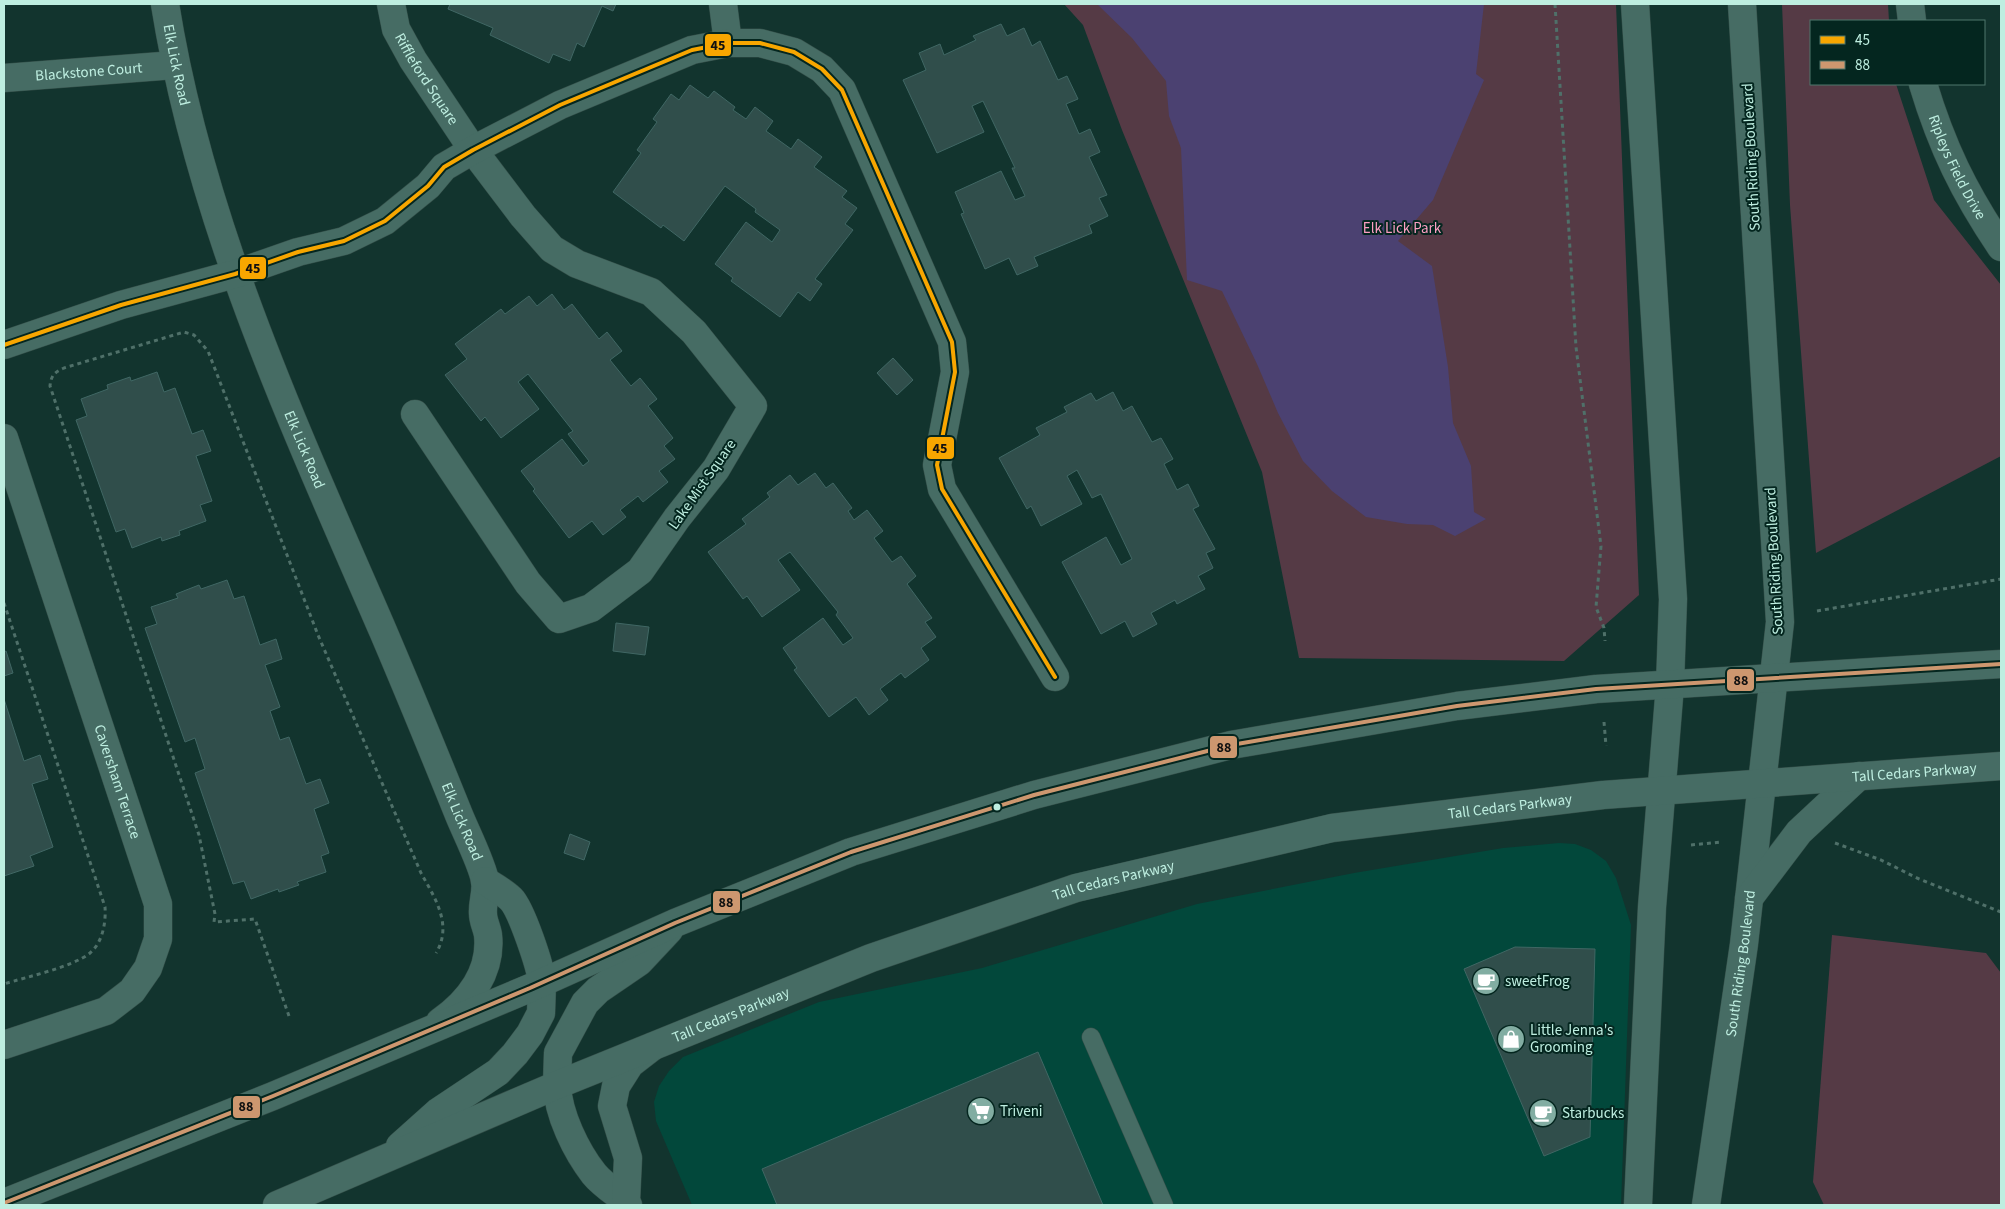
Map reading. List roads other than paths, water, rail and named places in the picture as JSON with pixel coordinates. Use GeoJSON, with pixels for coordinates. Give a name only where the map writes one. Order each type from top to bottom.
{"type":"FeatureCollection","features":[{"type":"Feature","properties":{"kind":"street","name":"Elk Lick Road"},"geometry":{"type":"LineString","coordinates":[[165,4],[175,65],[197,151],[235,274],[302,444],[408,691],[485,880],[482,916],[488,934],[488,952],[483,972],[469,998],[450,1015],[425,1032]]}},
{"type":"Feature","properties":{"kind":"street","name":"Riffleford Square"},"geometry":{"type":"LineString","coordinates":[[391,4],[396,29],[413,60],[472,150]]}},
{"type":"Feature","properties":{"kind":"street"},"geometry":{"type":"LineString","coordinates":[[723,4],[728,43]]}},
{"type":"Feature","properties":{"kind":"street"},"geometry":{"type":"LineString","coordinates":[[1635,4],[1673,598],[1670,685],[1652,907],[1638,1205]]}},
{"type":"Feature","properties":{"kind":"street","name":"South Riding Boulevard"},"geometry":{"type":"LineString","coordinates":[[1706,1205],[1749,898],[1780,622],[1742,4]]}},
{"type":"Feature","properties":{"kind":"street"},"geometry":{"type":"LineString","coordinates":[[1910,4],[1912,20]]}},
{"type":"Feature","properties":{"kind":"street"},"geometry":{"type":"LineString","coordinates":[[4,345],[121,305],[235,274],[298,252],[344,241],[385,220],[428,186],[444,167],[472,150],[560,105],[692,50],[728,43],[760,43],[794,52],[822,69],[842,90],[952,342],[955,372],[937,465],[942,489],[1055,677]]}},
{"type":"Feature","properties":{"kind":"street","name":"Blackstone Court"},"geometry":{"type":"LineString","coordinates":[[4,78],[175,65]]}},
{"type":"Feature","properties":{"kind":"street","name":"Ripleys Field Drive"},"geometry":{"type":"LineString","coordinates":[[1923,85],[1936,127],[1954,170],[1977,211],[2001,247]]}},
{"type":"Feature","properties":{"kind":"street","name":"Lake Mist Square"},"geometry":{"type":"LineString","coordinates":[[415,414],[528,583],[559,619],[591,608],[640,571],[677,518],[716,469],[753,406],[694,332],[651,292],[577,264],[552,249],[523,216],[472,150]]}},
{"type":"Feature","properties":{"kind":"street","name":"Caversham Terrace"},"geometry":{"type":"LineString","coordinates":[[4,438],[158,904],[158,939],[148,968],[132,991],[106,1011],[4,1045]]}},
{"type":"Feature","properties":{"kind":"street"},"geometry":{"type":"LineString","coordinates":[[4,1202],[264,1100],[542,983],[675,923],[860,849],[1034,795],[1231,745],[1457,706],[1596,689],[2001,664]]}},
{"type":"Feature","properties":{"kind":"street","name":"Tall Cedars Parkway"},"geometry":{"type":"LineString","coordinates":[[277,1205],[557,1085],[871,958],[1076,888],[1332,828],[1540,802],[1763,783],[2001,766]]}},
{"type":"Feature","properties":{"kind":"street"},"geometry":{"type":"LineString","coordinates":[[1749,898],[1799,832],[1859,776]]}},
{"type":"Feature","properties":{"kind":"street","name":"Elk Lick Road"},"geometry":{"type":"LineString","coordinates":[[386,1159],[419,1127],[438,1112],[485,1082],[515,1054],[530,1034],[541,1013],[543,998],[542,970],[532,944],[512,900],[485,880]]}},
{"type":"Feature","properties":{"kind":"street"},"geometry":{"type":"LineString","coordinates":[[627,1203],[594,1175],[565,1119],[557,1085],[558,1053],[585,1003],[598,990],[639,962],[675,923]]}},
{"type":"Feature","properties":{"kind":"street"},"geometry":{"type":"LineString","coordinates":[[627,1203],[628,1158],[612,1106],[616,1086],[630,1064],[652,1046]]}},
{"type":"Feature","properties":{"kind":"lane"},"geometry":{"type":"LineString","coordinates":[[1090,1037],[1164,1205]]}},
{"type":"Feature","properties":{"kind":"place","name":"sweetFrog"},"geometry":{"type":"Point","coordinates":[1486,981]}},
{"type":"Feature","properties":{"kind":"place","name":"Little Jenna's Grooming"},"geometry":{"type":"Point","coordinates":[1511,1039]}},
{"type":"Feature","properties":{"kind":"place","name":"Triveni"},"geometry":{"type":"Point","coordinates":[981,1111]}},
{"type":"Feature","properties":{"kind":"place","name":"Starbucks"},"geometry":{"type":"Point","coordinates":[1543,1113]}},
{"type":"Feature","properties":{"kind":"park label","name":"Elk Lick Park"},"geometry":{"type":"Point","coordinates":[1402,228]}}]}
